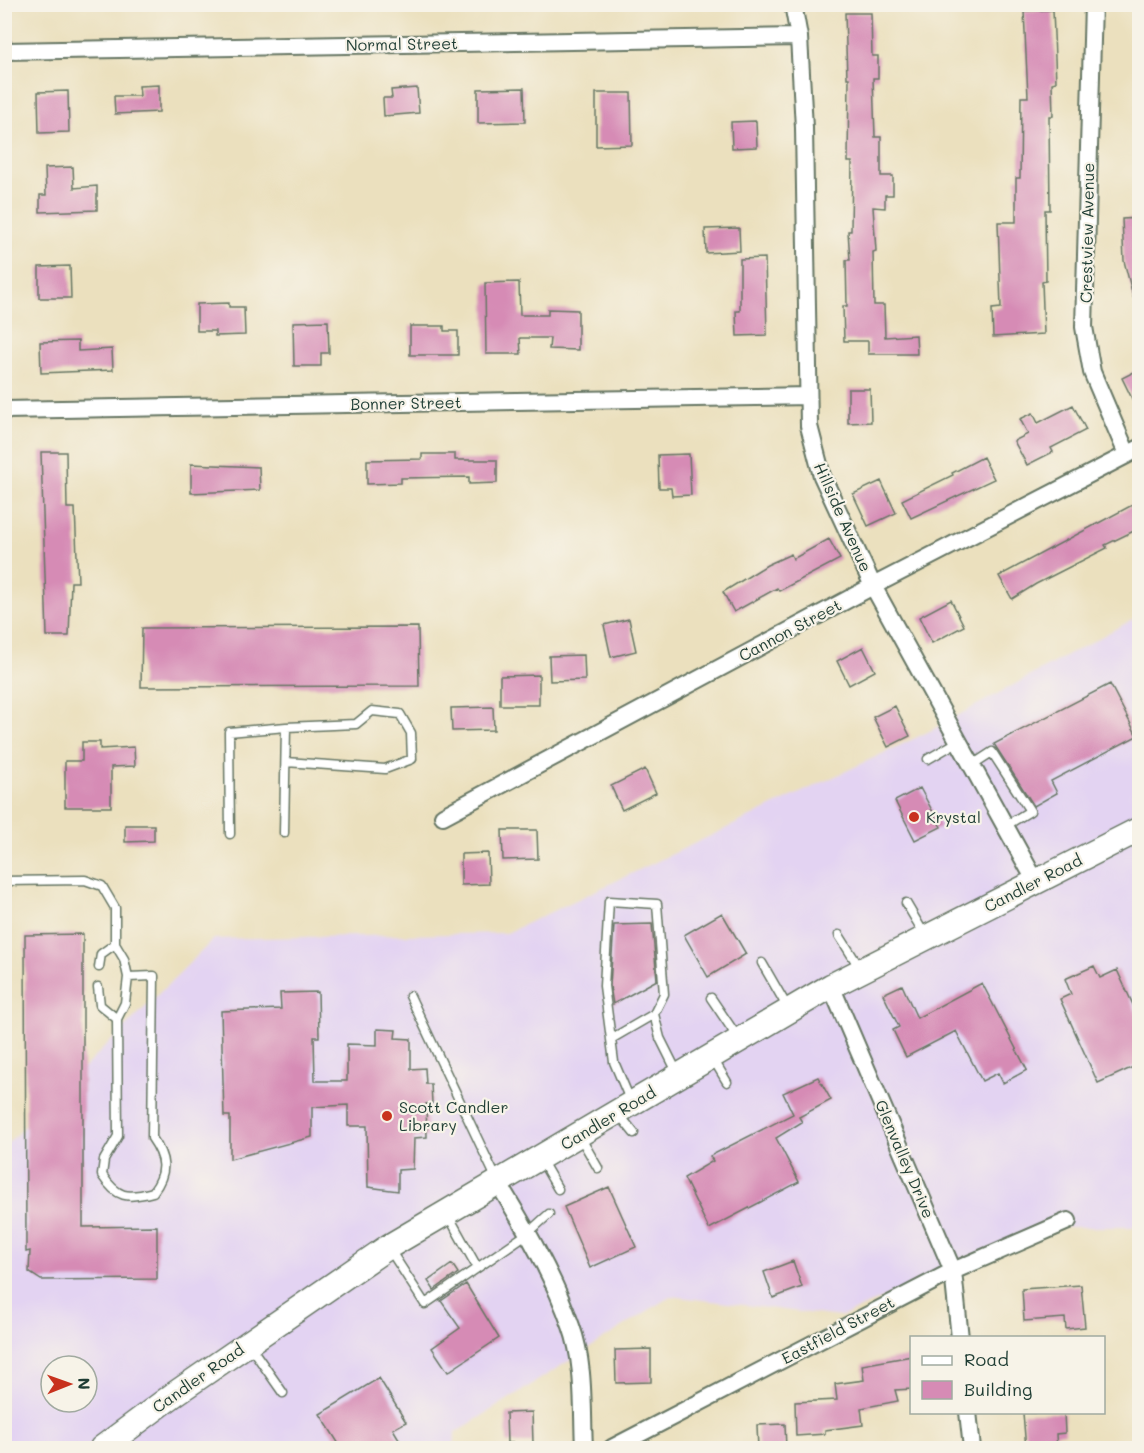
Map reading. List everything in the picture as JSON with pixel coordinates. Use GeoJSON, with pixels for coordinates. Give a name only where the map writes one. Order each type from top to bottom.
{"type":"FeatureCollection","features":[{"type":"Feature","properties":{"kind":"main road","name":"Candler Road"},"geometry":{"type":"LineString","coordinates":[[114,1443],[248,1343],[388,1247],[831,986],[1036,882],[1139,833]]}},
{"type":"Feature","properties":{"kind":"street","name":"Hillside Avenue"},"geometry":{"type":"LineString","coordinates":[[792,4],[800,37],[809,426],[822,476],[873,586],[1036,882]]}},
{"type":"Feature","properties":{"kind":"street","name":"Crestview Avenue"},"geometry":{"type":"LineString","coordinates":[[1093,4],[1084,327],[1092,372],[1133,451]]}},
{"type":"Feature","properties":{"kind":"street","name":"Normal Street"},"geometry":{"type":"LineString","coordinates":[[4,51],[800,37]]}},
{"type":"Feature","properties":{"kind":"street","name":"Bonner Street"},"geometry":{"type":"LineString","coordinates":[[4,410],[808,396]]}},
{"type":"Feature","properties":{"kind":"street","name":"Cannon Street"},"geometry":{"type":"LineString","coordinates":[[443,816],[873,586],[1133,451]]}},
{"type":"Feature","properties":{"kind":"street","name":"Glenvalley Drive"},"geometry":{"type":"LineString","coordinates":[[831,986],[952,1271],[960,1336]]}},
{"type":"Feature","properties":{"kind":"street"},"geometry":{"type":"LineString","coordinates":[[498,1183],[528,1233],[572,1326],[581,1373],[584,1449]]}},
{"type":"Feature","properties":{"kind":"street","name":"Eastfield Street"},"geometry":{"type":"LineString","coordinates":[[612,1449],[952,1271],[1068,1221]]}},
{"type":"Feature","properties":{"kind":"street"},"geometry":{"type":"LineString","coordinates":[[968,1414],[972,1449]]}},
{"type":"Feature","properties":{"kind":"lane"},"geometry":{"type":"LineString","coordinates":[[230,834],[229,732],[356,724],[372,711],[400,714],[411,733],[412,759],[386,769],[286,762]]}},
{"type":"Feature","properties":{"kind":"lane"},"geometry":{"type":"LineString","coordinates":[[284,833],[286,727]]}},
{"type":"Feature","properties":{"kind":"lane"},"geometry":{"type":"LineString","coordinates":[[928,759],[959,741]]}},
{"type":"Feature","properties":{"kind":"lane"},"geometry":{"type":"LineString","coordinates":[[972,765],[992,752],[1030,811],[1005,826]]}},
{"type":"Feature","properties":{"kind":"lane"},"geometry":{"type":"LineString","coordinates":[[4,881],[85,880],[102,886],[115,908],[115,944],[124,959],[128,977],[125,1003],[117,1019],[118,1136],[104,1160],[102,1175],[111,1189],[124,1196],[153,1192],[160,1183],[165,1166],[152,1138],[154,976],[128,977]]}},
{"type":"Feature","properties":{"kind":"lane"},"geometry":{"type":"LineString","coordinates":[[610,1039],[654,1014],[664,994],[657,904],[609,901],[604,986],[610,1039],[614,1062],[625,1108],[634,1133]]}},
{"type":"Feature","properties":{"kind":"lane"},"geometry":{"type":"LineString","coordinates":[[906,903],[926,938]]}},
{"type":"Feature","properties":{"kind":"lane"},"geometry":{"type":"LineString","coordinates":[[839,935],[862,970]]}},
{"type":"Feature","properties":{"kind":"lane"},"geometry":{"type":"LineString","coordinates":[[99,967],[101,954],[115,944]]}},
{"type":"Feature","properties":{"kind":"lane"},"geometry":{"type":"LineString","coordinates":[[762,963],[790,1010]]}},
{"type":"Feature","properties":{"kind":"lane"},"geometry":{"type":"LineString","coordinates":[[98,987],[100,1005],[117,1019]]}},
{"type":"Feature","properties":{"kind":"lane"},"geometry":{"type":"LineString","coordinates":[[410,996],[498,1183]]}},
{"type":"Feature","properties":{"kind":"lane"},"geometry":{"type":"LineString","coordinates":[[711,998],[739,1040]]}},
{"type":"Feature","properties":{"kind":"lane"},"geometry":{"type":"LineString","coordinates":[[654,1014],[660,1038],[679,1076]]}},
{"type":"Feature","properties":{"kind":"lane"},"geometry":{"type":"LineString","coordinates":[[712,1056],[727,1082]]}},
{"type":"Feature","properties":{"kind":"lane"},"geometry":{"type":"LineString","coordinates":[[579,1135],[598,1168]]}},
{"type":"Feature","properties":{"kind":"lane"},"geometry":{"type":"LineString","coordinates":[[540,1158],[558,1189]]}},
{"type":"Feature","properties":{"kind":"lane"},"geometry":{"type":"LineString","coordinates":[[447,1213],[477,1267]]}},
{"type":"Feature","properties":{"kind":"lane"},"geometry":{"type":"LineString","coordinates":[[388,1247],[425,1304],[528,1233],[549,1214]]}},
{"type":"Feature","properties":{"kind":"lane"},"geometry":{"type":"LineString","coordinates":[[248,1343],[283,1393]]}},
{"type":"Feature","properties":{"kind":"shaded area"},"geometry":{"type":"Polygon","coordinates":[[[1139,616],[1139,1227],[1044,1227],[841,1317],[671,1296],[455,1433],[454,1448],[5,1448],[5,1146],[214,939],[507,933],[928,732],[1139,616]]]}},
{"type":"Feature","properties":{"kind":"building"},"geometry":{"type":"Polygon","coordinates":[[[1053,10],[1056,82],[1052,83],[1053,116],[1049,116],[1050,210],[1045,210],[1046,281],[1042,282],[1044,334],[993,337],[992,309],[1001,308],[998,222],[1016,222],[1016,178],[1020,178],[1021,97],[1028,97],[1024,11],[1053,10]]]}},
{"type":"Feature","properties":{"kind":"building"},"geometry":{"type":"Polygon","coordinates":[[[845,13],[871,13],[872,56],[878,56],[878,78],[873,78],[875,137],[881,137],[881,176],[893,176],[893,195],[885,195],[885,208],[873,207],[876,251],[873,252],[874,305],[884,305],[885,337],[916,335],[917,354],[868,354],[868,341],[844,341],[843,306],[847,306],[846,260],[850,260],[848,231],[851,231],[852,162],[848,162],[849,78],[847,78],[845,13]]]}},
{"type":"Feature","properties":{"kind":"building"},"geometry":{"type":"Polygon","coordinates":[[[159,85],[159,112],[115,114],[114,96],[140,96],[139,86],[159,85]]]}},
{"type":"Feature","properties":{"kind":"building"},"geometry":{"type":"Polygon","coordinates":[[[417,88],[419,113],[384,116],[383,98],[392,98],[391,90],[417,88]]]}},
{"type":"Feature","properties":{"kind":"building"},"geometry":{"type":"Polygon","coordinates":[[[524,88],[525,122],[478,123],[478,89],[524,88]]]}},
{"type":"Feature","properties":{"kind":"building"},"geometry":{"type":"Polygon","coordinates":[[[68,91],[69,132],[39,133],[38,92],[68,91]]]}},
{"type":"Feature","properties":{"kind":"building"},"geometry":{"type":"Polygon","coordinates":[[[596,93],[631,93],[632,145],[596,146],[596,93]]]}},
{"type":"Feature","properties":{"kind":"building"},"geometry":{"type":"Polygon","coordinates":[[[756,121],[757,147],[732,148],[731,122],[756,121]]]}},
{"type":"Feature","properties":{"kind":"building"},"geometry":{"type":"Polygon","coordinates":[[[73,167],[74,188],[97,186],[97,210],[40,212],[40,195],[46,195],[45,168],[73,167]]]}},
{"type":"Feature","properties":{"kind":"building"},"geometry":{"type":"Polygon","coordinates":[[[1140,218],[1140,299],[1134,300],[1124,261],[1122,219],[1140,218]]]}},
{"type":"Feature","properties":{"kind":"building"},"geometry":{"type":"Polygon","coordinates":[[[739,228],[740,251],[706,253],[705,229],[739,228]]]}},
{"type":"Feature","properties":{"kind":"building"},"geometry":{"type":"Polygon","coordinates":[[[765,258],[767,335],[737,336],[736,311],[740,311],[740,259],[765,258]]]}},
{"type":"Feature","properties":{"kind":"building"},"geometry":{"type":"Polygon","coordinates":[[[70,266],[71,298],[39,298],[39,267],[70,266]]]}},
{"type":"Feature","properties":{"kind":"building"},"geometry":{"type":"Polygon","coordinates":[[[519,282],[520,315],[548,315],[548,309],[578,310],[578,350],[549,349],[550,338],[520,338],[521,354],[486,354],[485,283],[519,282]]]}},
{"type":"Feature","properties":{"kind":"building"},"geometry":{"type":"Polygon","coordinates":[[[229,303],[229,307],[244,307],[245,335],[215,336],[215,331],[197,331],[197,304],[229,303]]]}},
{"type":"Feature","properties":{"kind":"building"},"geometry":{"type":"Polygon","coordinates":[[[328,321],[329,353],[321,353],[321,366],[294,366],[293,322],[328,321]]]}},
{"type":"Feature","properties":{"kind":"building"},"geometry":{"type":"Polygon","coordinates":[[[410,326],[444,326],[444,331],[458,331],[458,355],[410,355],[410,326]]]}},
{"type":"Feature","properties":{"kind":"building"},"geometry":{"type":"Polygon","coordinates":[[[78,341],[78,351],[112,349],[113,370],[41,373],[40,342],[78,341]]]}},
{"type":"Feature","properties":{"kind":"building"},"geometry":{"type":"Polygon","coordinates":[[[1140,369],[1140,415],[1122,378],[1140,369]]]}},
{"type":"Feature","properties":{"kind":"building"},"geometry":{"type":"Polygon","coordinates":[[[848,389],[870,389],[871,422],[848,423],[848,389]]]}},
{"type":"Feature","properties":{"kind":"building"},"geometry":{"type":"Polygon","coordinates":[[[1073,405],[1086,430],[1051,448],[1053,452],[1027,465],[1014,441],[1028,434],[1020,419],[1033,413],[1038,423],[1073,405]]]}},
{"type":"Feature","properties":{"kind":"building"},"geometry":{"type":"Polygon","coordinates":[[[41,452],[66,452],[67,508],[75,508],[78,582],[71,582],[69,636],[47,636],[41,452]]]}},
{"type":"Feature","properties":{"kind":"building"},"geometry":{"type":"Polygon","coordinates":[[[422,454],[455,454],[455,460],[497,460],[497,483],[469,484],[469,477],[401,478],[401,483],[367,484],[367,460],[422,459],[422,454]]]}},
{"type":"Feature","properties":{"kind":"building"},"geometry":{"type":"Polygon","coordinates":[[[689,454],[691,495],[672,496],[671,488],[659,488],[658,455],[689,454]]]}},
{"type":"Feature","properties":{"kind":"building"},"geometry":{"type":"Polygon","coordinates":[[[983,457],[994,479],[911,518],[902,500],[953,475],[952,473],[983,457]]]}},
{"type":"Feature","properties":{"kind":"building"},"geometry":{"type":"Polygon","coordinates":[[[191,464],[259,467],[260,490],[191,493],[191,464]]]}},
{"type":"Feature","properties":{"kind":"building"},"geometry":{"type":"Polygon","coordinates":[[[881,481],[896,513],[868,526],[853,494],[881,481]]]}},
{"type":"Feature","properties":{"kind":"building"},"geometry":{"type":"Polygon","coordinates":[[[1136,503],[1140,511],[1140,528],[1105,545],[1107,548],[1036,584],[1012,599],[999,576],[1136,503]]]}},
{"type":"Feature","properties":{"kind":"building"},"geometry":{"type":"Polygon","coordinates":[[[829,539],[840,559],[779,591],[777,588],[734,612],[723,592],[767,565],[791,554],[793,559],[829,539]]]}},
{"type":"Feature","properties":{"kind":"building"},"geometry":{"type":"Polygon","coordinates":[[[951,600],[964,626],[932,643],[919,617],[951,600]]]}},
{"type":"Feature","properties":{"kind":"building"},"geometry":{"type":"Polygon","coordinates":[[[629,619],[636,651],[611,657],[604,625],[629,619]]]}},
{"type":"Feature","properties":{"kind":"building"},"geometry":{"type":"Polygon","coordinates":[[[418,627],[419,686],[141,687],[142,628],[418,627]]]}},
{"type":"Feature","properties":{"kind":"building"},"geometry":{"type":"Polygon","coordinates":[[[863,647],[875,671],[849,685],[837,661],[863,647]]]}},
{"type":"Feature","properties":{"kind":"building"},"geometry":{"type":"Polygon","coordinates":[[[584,655],[585,680],[550,681],[549,656],[584,655]]]}},
{"type":"Feature","properties":{"kind":"building"},"geometry":{"type":"Polygon","coordinates":[[[539,675],[539,705],[500,705],[500,676],[539,675]]]}},
{"type":"Feature","properties":{"kind":"building"},"geometry":{"type":"Polygon","coordinates":[[[1110,684],[1137,736],[1051,781],[1057,793],[1034,806],[994,744],[1110,684]]]}},
{"type":"Feature","properties":{"kind":"building"},"geometry":{"type":"Polygon","coordinates":[[[895,706],[910,736],[888,747],[873,717],[895,706]]]}},
{"type":"Feature","properties":{"kind":"building"},"geometry":{"type":"Polygon","coordinates":[[[493,707],[494,730],[452,731],[451,708],[493,707]]]}},
{"type":"Feature","properties":{"kind":"building"},"geometry":{"type":"Polygon","coordinates":[[[82,742],[100,742],[100,749],[134,747],[135,766],[111,767],[111,807],[65,807],[65,761],[82,761],[82,742]]]}},
{"type":"Feature","properties":{"kind":"building"},"geometry":{"type":"Polygon","coordinates":[[[645,769],[656,793],[622,810],[611,786],[645,769]]]}},
{"type":"Feature","properties":{"kind":"building"},"geometry":{"type":"Polygon","coordinates":[[[920,788],[941,827],[915,840],[895,801],[920,788]]]}},
{"type":"Feature","properties":{"kind":"building"},"geometry":{"type":"Polygon","coordinates":[[[125,825],[154,825],[154,841],[125,842],[125,825]]]}},
{"type":"Feature","properties":{"kind":"building"},"geometry":{"type":"Polygon","coordinates":[[[502,830],[537,830],[538,859],[503,860],[502,830]]]}},
{"type":"Feature","properties":{"kind":"building"},"geometry":{"type":"Polygon","coordinates":[[[488,853],[489,884],[461,885],[461,854],[488,853]]]}},
{"type":"Feature","properties":{"kind":"building"},"geometry":{"type":"Polygon","coordinates":[[[722,913],[746,954],[708,977],[684,935],[722,913]]]}},
{"type":"Feature","properties":{"kind":"building"},"geometry":{"type":"Polygon","coordinates":[[[652,924],[657,980],[613,1004],[610,986],[614,925],[652,924]]]}},
{"type":"Feature","properties":{"kind":"building"},"geometry":{"type":"Polygon","coordinates":[[[83,934],[83,1227],[157,1226],[157,1279],[41,1280],[29,1272],[30,1251],[26,1252],[25,935],[83,934]]]}},
{"type":"Feature","properties":{"kind":"building"},"geometry":{"type":"Polygon","coordinates":[[[1094,966],[1100,978],[1117,970],[1140,1020],[1140,1064],[1098,1083],[1060,999],[1071,994],[1065,979],[1094,966]]]}},
{"type":"Feature","properties":{"kind":"building"},"geometry":{"type":"Polygon","coordinates":[[[982,983],[1027,1070],[1003,1083],[998,1073],[982,1081],[956,1031],[906,1057],[893,1030],[899,1027],[883,994],[902,985],[917,1018],[982,983]]]}},
{"type":"Feature","properties":{"kind":"building"},"geometry":{"type":"Polygon","coordinates":[[[318,992],[319,1037],[314,1037],[315,1081],[347,1081],[347,1044],[377,1045],[377,1029],[396,1030],[395,1038],[411,1039],[411,1069],[425,1068],[426,1084],[431,1084],[432,1103],[426,1104],[427,1137],[414,1138],[413,1169],[398,1170],[398,1191],[368,1187],[367,1126],[348,1126],[348,1105],[312,1107],[312,1137],[230,1159],[230,1116],[224,1116],[221,1011],[281,1009],[280,993],[318,992]]]}},
{"type":"Feature","properties":{"kind":"building"},"geometry":{"type":"Polygon","coordinates":[[[818,1077],[831,1100],[799,1117],[802,1122],[776,1138],[799,1182],[709,1229],[684,1178],[713,1161],[710,1156],[793,1114],[783,1093],[818,1077]]]}},
{"type":"Feature","properties":{"kind":"building"},"geometry":{"type":"Polygon","coordinates":[[[609,1187],[636,1247],[590,1268],[564,1207],[609,1187]]]}},
{"type":"Feature","properties":{"kind":"building"},"geometry":{"type":"Polygon","coordinates":[[[793,1261],[802,1287],[773,1298],[764,1272],[793,1261]]]}},
{"type":"Feature","properties":{"kind":"building"},"geometry":{"type":"Polygon","coordinates":[[[452,1264],[458,1273],[434,1290],[428,1281],[452,1264]]]}},
{"type":"Feature","properties":{"kind":"building"},"geometry":{"type":"Polygon","coordinates":[[[466,1284],[499,1338],[448,1372],[432,1348],[460,1328],[441,1301],[466,1284]]]}},
{"type":"Feature","properties":{"kind":"building"},"geometry":{"type":"Polygon","coordinates":[[[1081,1285],[1085,1327],[1066,1329],[1065,1318],[1024,1321],[1022,1289],[1081,1285]]]}},
{"type":"Feature","properties":{"kind":"building"},"geometry":{"type":"Polygon","coordinates":[[[651,1349],[651,1382],[616,1383],[615,1350],[651,1349]]]}},
{"type":"Feature","properties":{"kind":"building"},"geometry":{"type":"Polygon","coordinates":[[[910,1356],[910,1389],[895,1390],[898,1401],[861,1408],[863,1425],[825,1430],[825,1434],[796,1436],[795,1402],[837,1400],[835,1384],[864,1380],[862,1365],[910,1356]]]}},
{"type":"Feature","properties":{"kind":"building"},"geometry":{"type":"Polygon","coordinates":[[[379,1378],[406,1422],[393,1429],[405,1449],[342,1449],[320,1414],[379,1378]]]}},
{"type":"Feature","properties":{"kind":"building"},"geometry":{"type":"Polygon","coordinates":[[[532,1412],[533,1443],[507,1443],[506,1413],[532,1412]]]}},
{"type":"Feature","properties":{"kind":"building"},"geometry":{"type":"Polygon","coordinates":[[[1023,1414],[1064,1414],[1065,1433],[1056,1434],[1057,1449],[1026,1449],[1023,1414]]]}},
{"type":"Feature","properties":{"kind":"building"},"geometry":{"type":"Polygon","coordinates":[[[785,1424],[786,1449],[758,1449],[757,1425],[785,1424]]]}},
{"type":"Feature","properties":{"kind":"place","name":"Krystal"},"geometry":{"type":"Point","coordinates":[914,817]}},
{"type":"Feature","properties":{"kind":"place","name":"Scott Candler Library"},"geometry":{"type":"Point","coordinates":[387,1116]}}]}
